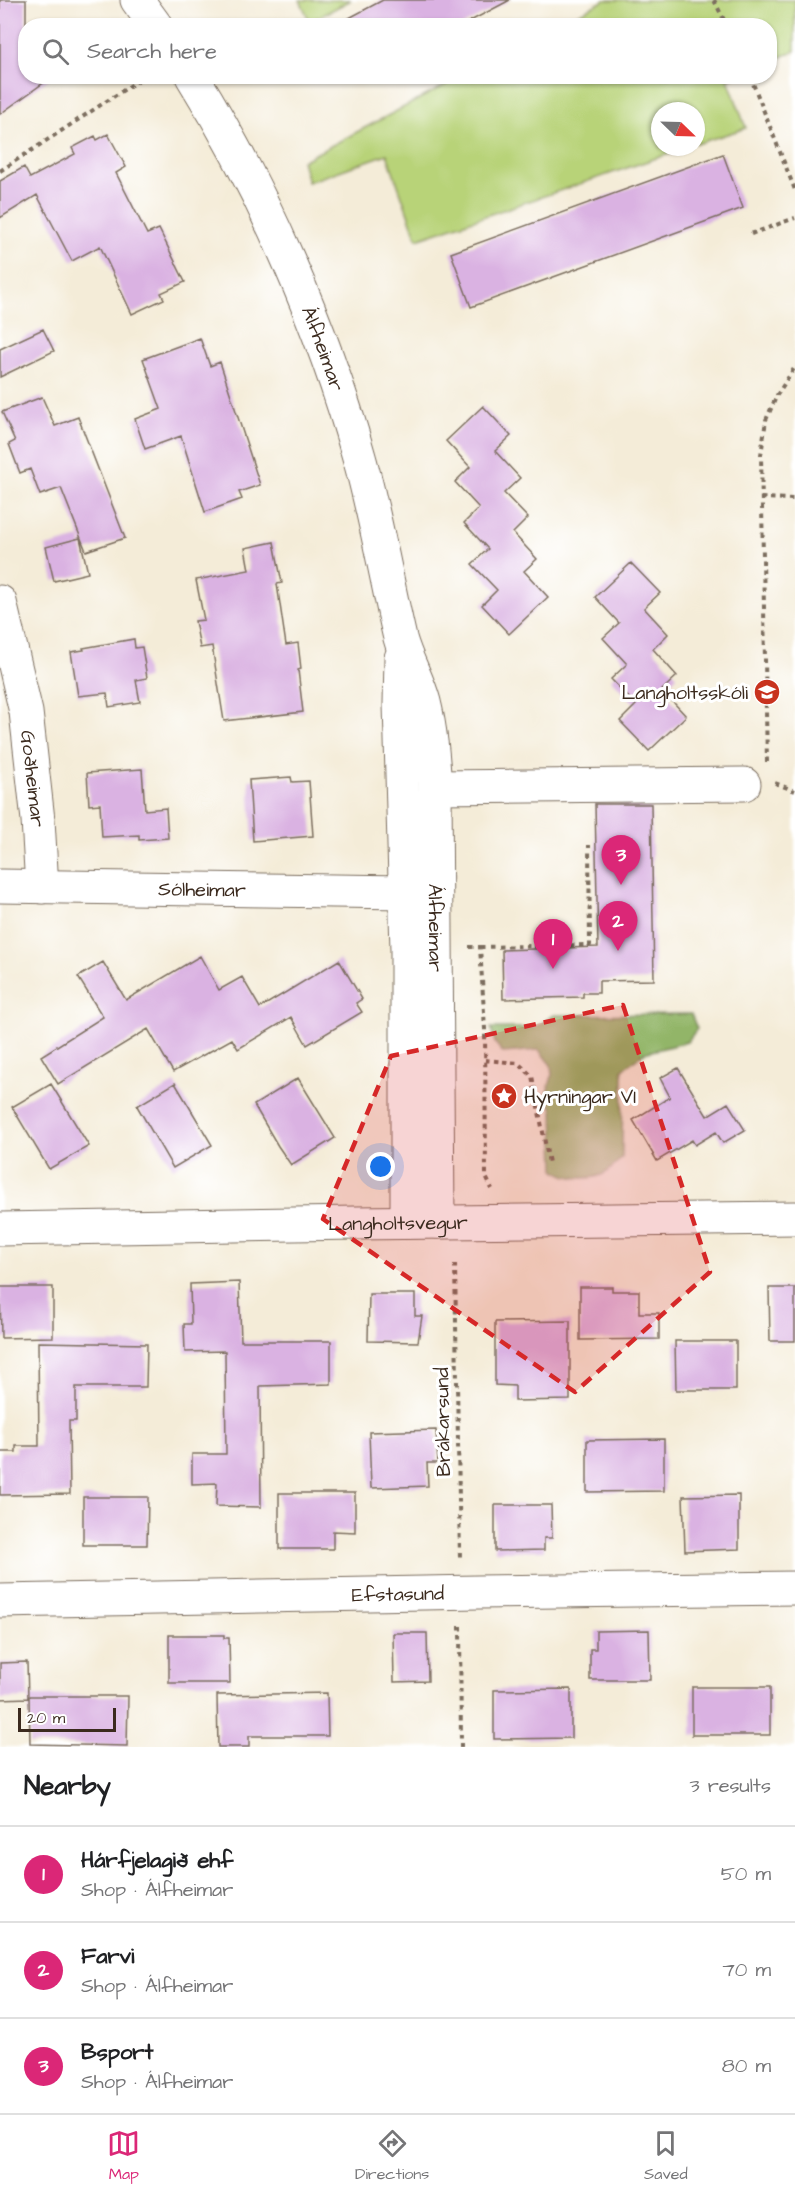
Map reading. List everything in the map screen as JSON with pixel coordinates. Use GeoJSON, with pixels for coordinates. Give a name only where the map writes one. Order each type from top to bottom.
{"type":"FeatureCollection","features":[{"type":"Feature","properties":{"kind":"street"},"geometry":{"type":"LineString","coordinates":[[138,0],[150,18]]}},
{"type":"Feature","properties":{"kind":"street","name":"Álfheimar"},"geometry":{"type":"LineString","coordinates":[[197,84],[218,118],[270,222],[298,282],[316,330],[359,455],[375,517],[401,641],[424,701],[433,749],[436,913],[423,1222]]}},
{"type":"Feature","properties":{"kind":"street","name":"Goðheimar"},"geometry":{"type":"LineString","coordinates":[[0,602],[26,712],[38,820],[42,887]]}},
{"type":"Feature","properties":{"kind":"street","name":"Álfheimar"},"geometry":{"type":"LineString","coordinates":[[401,641],[400,704],[405,892],[423,1222]]}},
{"type":"Feature","properties":{"kind":"street"},"geometry":{"type":"LineString","coordinates":[[435,788],[755,782]]}},
{"type":"Feature","properties":{"kind":"street"},"geometry":{"type":"LineString","coordinates":[[405,892],[419,886],[436,866]]}},
{"type":"Feature","properties":{"kind":"street","name":"Sólheimar"},"geometry":{"type":"LineString","coordinates":[[0,886],[405,892],[428,903],[436,913]]}},
{"type":"Feature","properties":{"kind":"street","name":"Langholtsvegur"},"geometry":{"type":"LineString","coordinates":[[0,1229],[795,1218]]}},
{"type":"Feature","properties":{"kind":"street","name":"Efstasund"},"geometry":{"type":"LineString","coordinates":[[0,1601],[795,1588]]}},
{"type":"Feature","properties":{"kind":"path"},"geometry":{"type":"LineString","coordinates":[[714,0],[723,18]]}},
{"type":"Feature","properties":{"kind":"path"},"geometry":{"type":"LineString","coordinates":[[0,171],[133,84]]}},
{"type":"Feature","properties":{"kind":"path"},"geometry":{"type":"LineString","coordinates":[[753,84],[795,190]]}},
{"type":"Feature","properties":{"kind":"path"},"geometry":{"type":"LineString","coordinates":[[751,234],[795,218]]}},
{"type":"Feature","properties":{"kind":"path"},"geometry":{"type":"LineString","coordinates":[[795,367],[777,395],[766,420],[761,455],[768,748],[755,782],[785,785],[795,791]]}},
{"type":"Feature","properties":{"kind":"path"},"geometry":{"type":"LineString","coordinates":[[761,498],[795,499]]}},
{"type":"Feature","properties":{"kind":"path"},"geometry":{"type":"LineString","coordinates":[[464,948],[590,945],[589,845]]}},
{"type":"Feature","properties":{"kind":"path"},"geometry":{"type":"LineString","coordinates":[[480,947],[485,1060],[486,1177],[492,1189]]}},
{"type":"Feature","properties":{"kind":"path"},"geometry":{"type":"LineString","coordinates":[[485,1060],[518,1063],[531,1076],[549,1163]]}},
{"type":"Feature","properties":{"kind":"path","name":"Brákarsund"},"geometry":{"type":"LineString","coordinates":[[455,1263],[460,1560],[468,1566]]}},
{"type":"Feature","properties":{"kind":"path"},"geometry":{"type":"LineString","coordinates":[[460,1622],[461,1747]]}},
{"type":"Feature","properties":{"kind":"highlighted area"},"geometry":{"type":"Polygon","coordinates":[[[623,1005],[710,1272],[575,1392],[323,1219],[391,1056],[623,1005]]]}},
{"type":"Feature","properties":{"kind":"green space"},"geometry":{"type":"Polygon","coordinates":[[[300,0],[351,0],[317,18],[308,18],[300,0]]]}},
{"type":"Feature","properties":{"kind":"green space"},"geometry":{"type":"Polygon","coordinates":[[[605,0],[795,0],[795,51],[777,59],[777,18],[570,18],[605,0]]]}},
{"type":"Feature","properties":{"kind":"green space"},"geometry":{"type":"Polygon","coordinates":[[[448,84],[730,84],[746,128],[705,141],[705,102],[651,102],[651,156],[662,156],[417,239],[387,154],[308,182],[302,161],[448,84]]]}},
{"type":"Feature","properties":{"kind":"green space"},"geometry":{"type":"Polygon","coordinates":[[[691,1014],[697,1029],[687,1042],[644,1053],[623,1069],[622,1158],[607,1172],[595,1177],[573,1177],[555,1169],[553,1110],[547,1094],[552,1076],[551,1065],[539,1050],[503,1053],[495,1043],[491,1028],[534,1028],[554,1015],[691,1014]]]}},
{"type":"Feature","properties":{"kind":"building"},"geometry":{"type":"Polygon","coordinates":[[[0,0],[26,0],[26,18],[18,18],[18,84],[42,84],[0,114],[0,0]]]}},
{"type":"Feature","properties":{"kind":"building"},"geometry":{"type":"Polygon","coordinates":[[[383,0],[510,0],[476,18],[349,18],[383,0]]]}},
{"type":"Feature","properties":{"kind":"building"},"geometry":{"type":"Polygon","coordinates":[[[108,134],[126,167],[116,173],[147,234],[159,229],[185,282],[161,293],[164,299],[132,314],[100,246],[72,261],[37,195],[0,218],[0,181],[24,167],[30,178],[75,154],[72,148],[95,136],[97,140],[108,134]]]}},
{"type":"Feature","properties":{"kind":"building"},"geometry":{"type":"Polygon","coordinates":[[[723,154],[743,208],[471,307],[451,253],[723,154]]]}},
{"type":"Feature","properties":{"kind":"building"},"geometry":{"type":"Polygon","coordinates":[[[43,329],[54,351],[0,377],[0,349],[43,329]]]}},
{"type":"Feature","properties":{"kind":"building"},"geometry":{"type":"Polygon","coordinates":[[[200,338],[210,366],[220,362],[260,485],[239,492],[242,499],[205,512],[181,436],[145,449],[135,419],[161,409],[143,359],[200,338]]]}},
{"type":"Feature","properties":{"kind":"building"},"geometry":{"type":"Polygon","coordinates":[[[42,397],[55,426],[78,417],[125,538],[86,551],[61,488],[40,495],[30,469],[20,473],[9,444],[15,441],[2,412],[42,397]]]}},
{"type":"Feature","properties":{"kind":"building"},"geometry":{"type":"Polygon","coordinates":[[[483,406],[511,436],[495,451],[520,478],[504,493],[528,518],[513,533],[537,559],[524,571],[548,597],[509,634],[482,605],[497,590],[472,564],[488,549],[464,523],[479,508],[455,482],[470,467],[446,441],[483,406]]]}},
{"type":"Feature","properties":{"kind":"building"},"geometry":{"type":"Polygon","coordinates":[[[80,538],[88,573],[54,581],[46,547],[80,538]]]}},
{"type":"Feature","properties":{"kind":"building"},"geometry":{"type":"Polygon","coordinates":[[[274,542],[282,583],[277,584],[286,645],[298,643],[301,669],[298,670],[303,712],[224,721],[212,646],[200,648],[195,621],[204,620],[196,580],[249,570],[245,548],[274,542]]]}},
{"type":"Feature","properties":{"kind":"building"},"geometry":{"type":"Polygon","coordinates":[[[631,563],[660,593],[644,608],[668,634],[653,649],[677,676],[662,690],[686,716],[649,751],[620,721],[636,705],[611,679],[627,664],[603,638],[619,623],[595,597],[631,563]]]}},
{"type":"Feature","properties":{"kind":"building"},"geometry":{"type":"Polygon","coordinates":[[[134,639],[135,648],[142,647],[147,678],[136,680],[140,702],[109,707],[107,693],[78,696],[71,652],[134,639]]]}},
{"type":"Feature","properties":{"kind":"building"},"geometry":{"type":"Polygon","coordinates":[[[142,769],[145,810],[166,808],[168,838],[139,840],[139,835],[102,837],[100,804],[89,805],[87,773],[142,769]]]}},
{"type":"Feature","properties":{"kind":"building"},"geometry":{"type":"Polygon","coordinates":[[[291,777],[292,782],[309,781],[313,836],[253,841],[249,780],[291,777]]]}},
{"type":"Feature","properties":{"kind":"building"},"geometry":{"type":"Polygon","coordinates":[[[595,804],[651,804],[654,980],[599,981],[599,993],[583,993],[583,997],[503,999],[502,950],[598,947],[595,804]]]}},
{"type":"Feature","properties":{"kind":"building"},"geometry":{"type":"Polygon","coordinates":[[[200,956],[219,990],[242,977],[260,1008],[339,960],[362,999],[356,1003],[362,1012],[307,1045],[291,1017],[238,1049],[232,1039],[173,1072],[148,1029],[58,1084],[41,1056],[103,1017],[78,977],[103,962],[126,1000],[200,956]]]}},
{"type":"Feature","properties":{"kind":"building"},"geometry":{"type":"Polygon","coordinates":[[[678,1068],[707,1116],[728,1103],[745,1130],[723,1143],[716,1132],[695,1145],[692,1140],[657,1161],[633,1120],[670,1097],[660,1078],[678,1068]]]}},
{"type":"Feature","properties":{"kind":"building"},"geometry":{"type":"Polygon","coordinates":[[[298,1078],[335,1138],[291,1165],[254,1105],[298,1078]]]}},
{"type":"Feature","properties":{"kind":"building"},"geometry":{"type":"Polygon","coordinates":[[[175,1083],[212,1145],[173,1168],[137,1106],[175,1083]]]}},
{"type":"Feature","properties":{"kind":"building"},"geometry":{"type":"Polygon","coordinates":[[[51,1084],[89,1146],[49,1169],[12,1107],[51,1084]]]}},
{"type":"Feature","properties":{"kind":"building"},"geometry":{"type":"Polygon","coordinates":[[[239,1282],[241,1341],[331,1341],[331,1384],[260,1386],[261,1507],[216,1506],[217,1483],[192,1484],[192,1454],[226,1454],[225,1351],[185,1352],[184,1324],[191,1324],[190,1284],[239,1282]]]}},
{"type":"Feature","properties":{"kind":"building"},"geometry":{"type":"Polygon","coordinates":[[[0,1287],[53,1287],[53,1337],[1,1338],[0,1287]]]}},
{"type":"Feature","properties":{"kind":"building"},"geometry":{"type":"Polygon","coordinates":[[[580,1287],[612,1287],[612,1291],[639,1291],[639,1313],[659,1313],[659,1339],[580,1340],[580,1287]]]}},
{"type":"Feature","properties":{"kind":"building"},"geometry":{"type":"Polygon","coordinates":[[[769,1288],[795,1288],[795,1341],[770,1341],[769,1288]]]}},
{"type":"Feature","properties":{"kind":"building"},"geometry":{"type":"Polygon","coordinates":[[[369,1294],[415,1294],[415,1316],[422,1316],[418,1342],[368,1341],[369,1294]]]}},
{"type":"Feature","properties":{"kind":"building"},"geometry":{"type":"Polygon","coordinates":[[[570,1321],[570,1400],[515,1401],[515,1386],[495,1385],[495,1322],[570,1321]]]}},
{"type":"Feature","properties":{"kind":"building"},"geometry":{"type":"Polygon","coordinates":[[[675,1341],[736,1341],[736,1390],[676,1390],[675,1341]]]}},
{"type":"Feature","properties":{"kind":"building"},"geometry":{"type":"Polygon","coordinates":[[[38,1342],[147,1344],[146,1387],[76,1387],[76,1421],[69,1421],[70,1494],[0,1495],[0,1452],[16,1452],[16,1446],[39,1446],[38,1342]]]}},
{"type":"Feature","properties":{"kind":"building"},"geometry":{"type":"Polygon","coordinates":[[[436,1430],[438,1463],[427,1463],[428,1486],[371,1488],[369,1432],[436,1430]]]}},
{"type":"Feature","properties":{"kind":"building"},"geometry":{"type":"Polygon","coordinates":[[[664,1439],[664,1491],[587,1492],[587,1440],[664,1439]]]}},
{"type":"Feature","properties":{"kind":"building"},"geometry":{"type":"Polygon","coordinates":[[[279,1493],[355,1493],[355,1532],[333,1531],[333,1549],[279,1549],[279,1493]]]}},
{"type":"Feature","properties":{"kind":"building"},"geometry":{"type":"Polygon","coordinates":[[[739,1495],[739,1549],[685,1551],[683,1496],[739,1495]]]}},
{"type":"Feature","properties":{"kind":"building"},"geometry":{"type":"Polygon","coordinates":[[[83,1497],[148,1497],[147,1545],[83,1545],[83,1497]]]}},
{"type":"Feature","properties":{"kind":"building"},"geometry":{"type":"Polygon","coordinates":[[[495,1505],[551,1505],[552,1538],[544,1538],[544,1550],[495,1551],[495,1505]]]}},
{"type":"Feature","properties":{"kind":"building"},"geometry":{"type":"Polygon","coordinates":[[[649,1630],[650,1680],[590,1680],[590,1649],[596,1649],[596,1631],[649,1630]]]}},
{"type":"Feature","properties":{"kind":"building"},"geometry":{"type":"Polygon","coordinates":[[[393,1633],[427,1633],[428,1681],[394,1682],[393,1633]]]}},
{"type":"Feature","properties":{"kind":"building"},"geometry":{"type":"Polygon","coordinates":[[[169,1635],[224,1635],[224,1638],[229,1638],[230,1683],[169,1683],[169,1635]]]}},
{"type":"Feature","properties":{"kind":"building"},"geometry":{"type":"Polygon","coordinates":[[[27,1662],[28,1698],[0,1699],[0,1663],[27,1662]]]}},
{"type":"Feature","properties":{"kind":"building"},"geometry":{"type":"Polygon","coordinates":[[[692,1687],[770,1687],[770,1735],[692,1735],[692,1687]]]}},
{"type":"Feature","properties":{"kind":"building"},"geometry":{"type":"Polygon","coordinates":[[[571,1689],[571,1738],[494,1739],[494,1690],[571,1689]]]}},
{"type":"Feature","properties":{"kind":"building"},"geometry":{"type":"Polygon","coordinates":[[[327,1693],[328,1736],[249,1736],[249,1747],[218,1747],[217,1695],[327,1693]]]}},
{"type":"Feature","properties":{"kind":"building"},"geometry":{"type":"Polygon","coordinates":[[[29,1696],[128,1696],[127,1746],[30,1744],[29,1696]]]}},
{"type":"Feature","properties":{"kind":"place","name":"Langholtsskóli"},"geometry":{"type":"Point","coordinates":[767,692]}},
{"type":"Feature","properties":{"kind":"place","name":"Bsport"},"geometry":{"type":"Point","coordinates":[621,885]}},
{"type":"Feature","properties":{"kind":"place","name":"Farvi"},"geometry":{"type":"Point","coordinates":[618,951]}},
{"type":"Feature","properties":{"kind":"place","name":"Hárfjelagið ehf"},"geometry":{"type":"Point","coordinates":[553,969]}},
{"type":"Feature","properties":{"kind":"place","name":"Hyrningar VI"},"geometry":{"type":"Point","coordinates":[504,1096]}}]}
